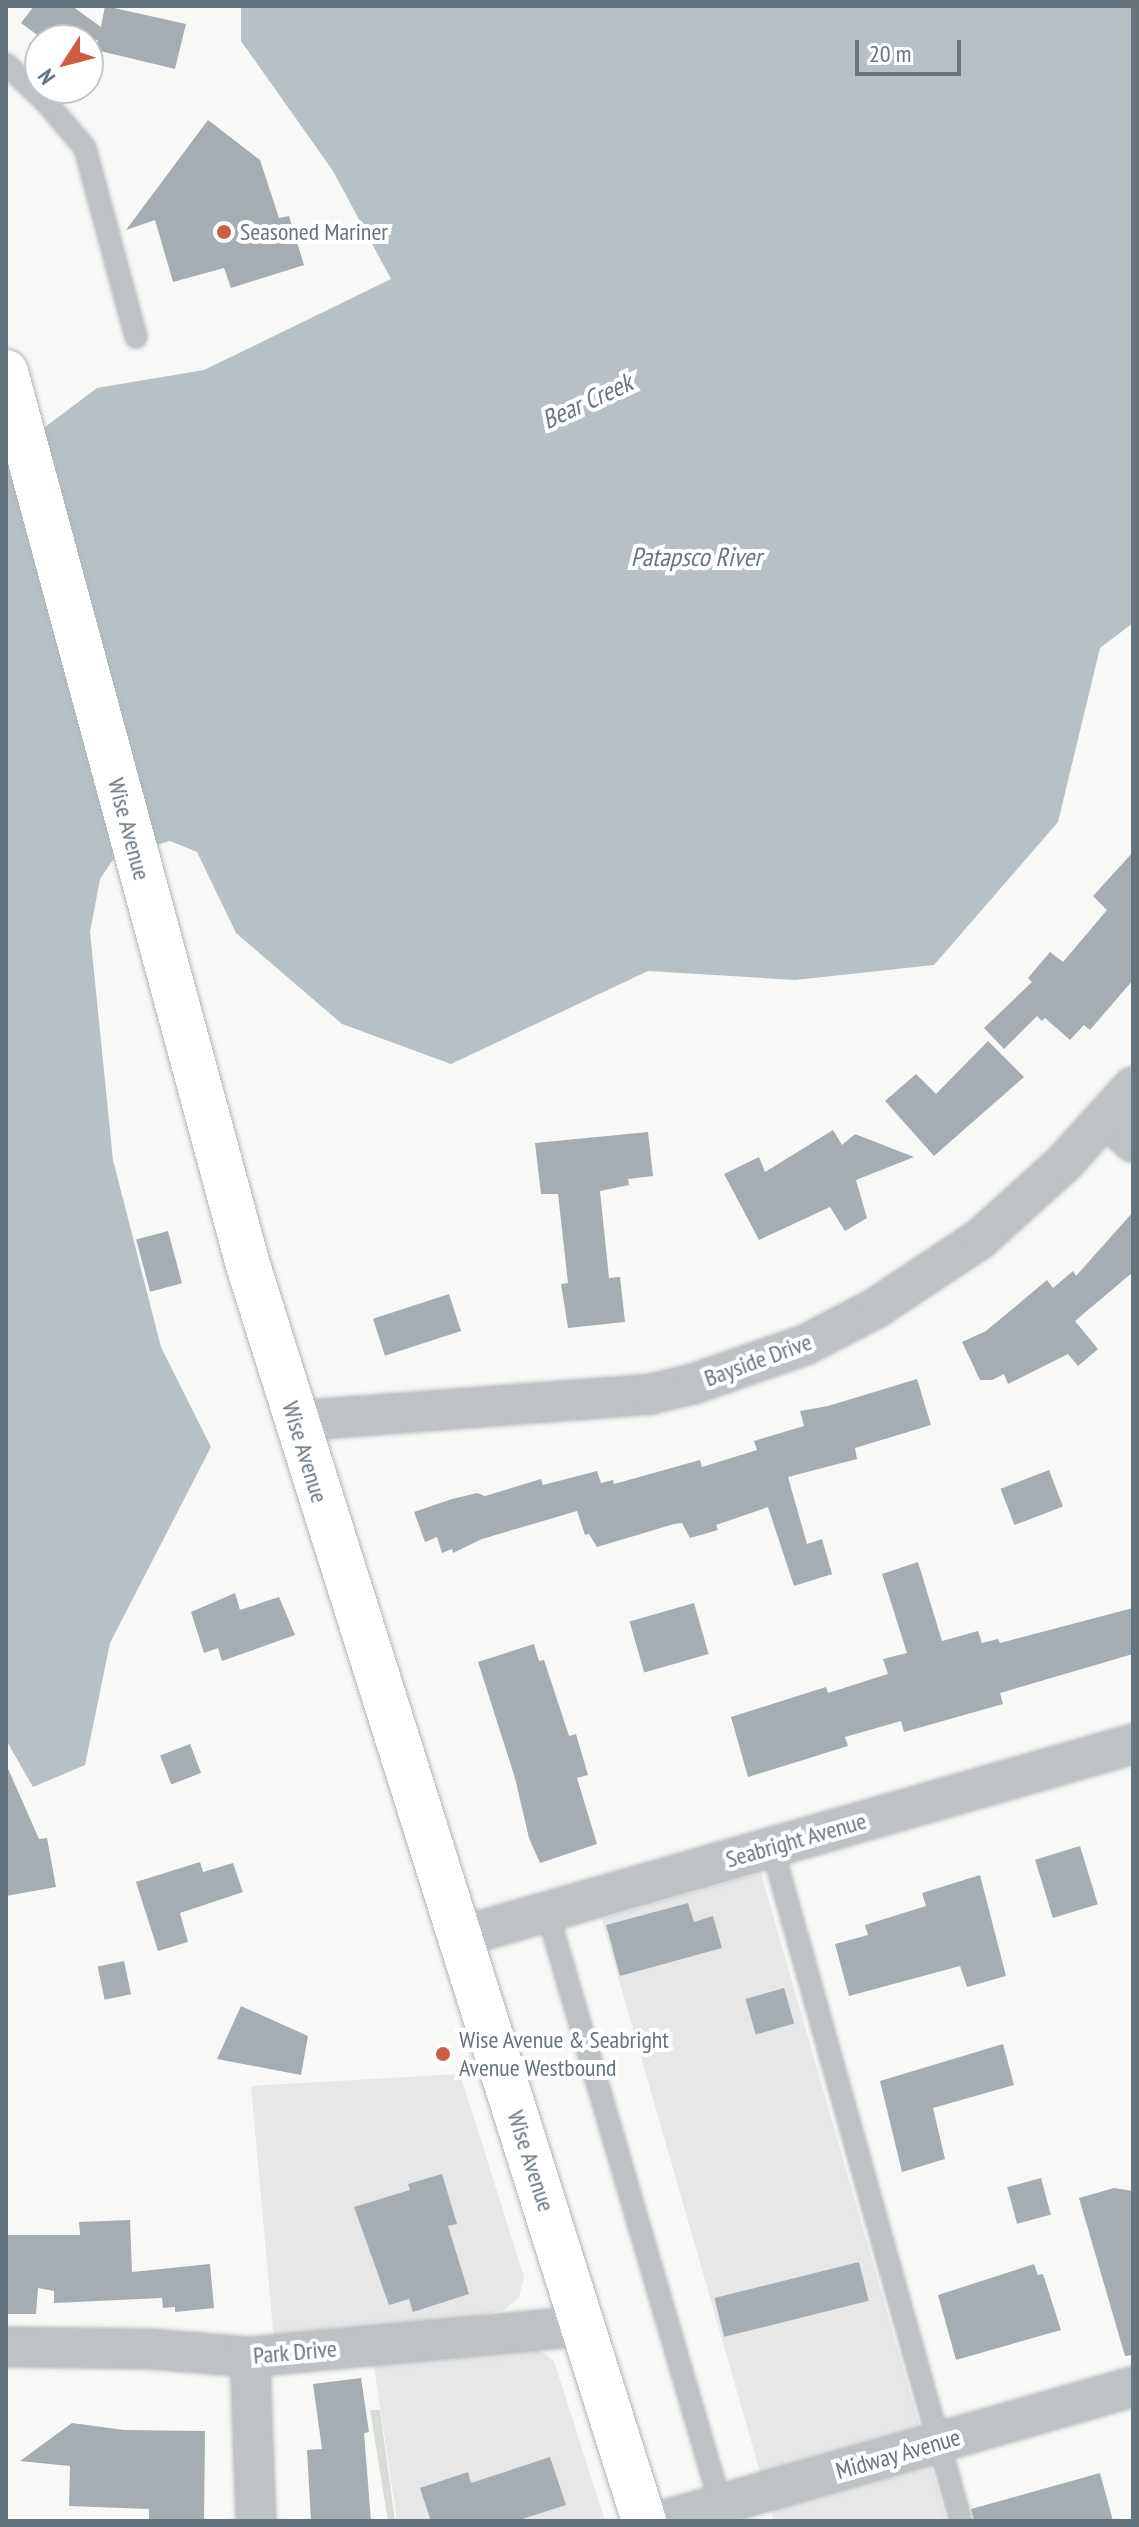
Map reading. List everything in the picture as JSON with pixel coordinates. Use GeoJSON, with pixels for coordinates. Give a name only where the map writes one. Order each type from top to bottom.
{"type":"FeatureCollection","features":[{"type":"Feature","properties":{"kind":"main road","name":"Wise Avenue"},"geometry":{"type":"LineString","coordinates":[[6,372],[177,1006],[295,1421],[644,2521]]}},
{"type":"Feature","properties":{"kind":"street","name":"Bayside Drive"},"geometry":{"type":"LineString","coordinates":[[295,1421],[651,1394],[693,1384],[771,1358],[837,1330],[949,1262],[1120,1130],[1133,1087]]}},
{"type":"Feature","properties":{"kind":"street","name":"Seabright Avenue"},"geometry":{"type":"LineString","coordinates":[[459,1937],[1133,1744]]}},
{"type":"Feature","properties":{"kind":"street","name":"Park Drive"},"geometry":{"type":"LineString","coordinates":[[6,2347],[150,2349],[250,2357],[583,2326]]}},
{"type":"Feature","properties":{"kind":"street"},"geometry":{"type":"LineString","coordinates":[[250,2357],[256,2521]]}},
{"type":"Feature","properties":{"kind":"street","name":"Midway Avenue"},"geometry":{"type":"LineString","coordinates":[[662,2521],[723,2513],[939,2442],[1133,2387]]}},
{"type":"Feature","properties":{"kind":"lane"},"geometry":{"type":"LineString","coordinates":[[6,64],[46,102],[85,148],[136,337]]}},
{"type":"Feature","properties":{"kind":"lane"},"geometry":{"type":"LineString","coordinates":[[772,1847],[961,2521]]}},
{"type":"Feature","properties":{"kind":"lane"},"geometry":{"type":"LineString","coordinates":[[547,1911],[723,2513]]}},
{"type":"Feature","properties":{"kind":"shaded area"},"geometry":{"type":"Polygon","coordinates":[[[761,1873],[947,2521],[774,2521],[601,1919],[761,1873]]]}},
{"type":"Feature","properties":{"kind":"shaded area"},"geometry":{"type":"Polygon","coordinates":[[[460,2074],[524,2277],[519,2297],[506,2309],[472,2317],[274,2341],[251,2086],[460,2074]]]}},
{"type":"Feature","properties":{"kind":"shaded area"},"geometry":{"type":"Polygon","coordinates":[[[533,2346],[554,2361],[605,2521],[397,2521],[374,2366],[533,2346]]]}},
{"type":"Feature","properties":{"kind":"shaded area"},"geometry":{"type":"Polygon","coordinates":[[[370,2410],[380,2410],[395,2521],[388,2521],[370,2410]]]}},
{"type":"Feature","properties":{"kind":"water","name":"Patapsco River"},"geometry":{"type":"Polygon","coordinates":[[[241,6],[1133,6],[1133,623],[1100,648],[1058,822],[934,965],[795,980],[648,971],[451,1064],[342,1024],[236,933],[197,852],[170,841],[115,857],[100,879],[90,932],[113,1160],[161,1347],[211,1447],[110,1643],[85,1765],[33,1787],[6,1740],[6,436],[25,442],[97,388],[204,370],[391,279],[333,171],[241,41],[241,6]]]}},
{"type":"Feature","properties":{"kind":"building"},"geometry":{"type":"Polygon","coordinates":[[[34,6],[72,6],[97,24],[24,25],[21,23],[34,6]]]}},
{"type":"Feature","properties":{"kind":"building"},"geometry":{"type":"Polygon","coordinates":[[[105,6],[186,24],[175,69],[104,52],[104,24],[102,24],[105,6]]]}},
{"type":"Feature","properties":{"kind":"building"},"geometry":{"type":"Polygon","coordinates":[[[208,120],[260,160],[279,218],[289,216],[304,265],[231,288],[224,268],[173,282],[155,220],[126,230],[208,120]]]}},
{"type":"Feature","properties":{"kind":"building"},"geometry":{"type":"Polygon","coordinates":[[[1133,852],[1133,980],[1090,1030],[1084,1025],[1070,1040],[1045,1018],[1042,1021],[1037,1016],[1004,1049],[984,1028],[1032,982],[1028,978],[1050,952],[1063,962],[1107,910],[1093,896],[1133,852]]]}},
{"type":"Feature","properties":{"kind":"building"},"geometry":{"type":"Polygon","coordinates":[[[988,1041],[1024,1077],[934,1156],[885,1101],[916,1074],[936,1094],[988,1041]]]}},
{"type":"Feature","properties":{"kind":"building"},"geometry":{"type":"Polygon","coordinates":[[[833,1130],[842,1145],[855,1134],[914,1157],[856,1180],[867,1218],[845,1231],[830,1207],[759,1240],[724,1174],[759,1157],[765,1172],[833,1130]]]}},
{"type":"Feature","properties":{"kind":"building"},"geometry":{"type":"Polygon","coordinates":[[[648,1132],[653,1176],[628,1179],[629,1185],[600,1191],[609,1278],[620,1277],[625,1322],[568,1328],[561,1284],[568,1283],[558,1194],[541,1194],[535,1143],[648,1132]]]}},
{"type":"Feature","properties":{"kind":"building"},"geometry":{"type":"Polygon","coordinates":[[[1133,1212],[1133,1272],[1075,1321],[1098,1349],[1078,1366],[1068,1354],[1008,1384],[1004,1374],[992,1380],[980,1380],[962,1342],[986,1331],[1047,1280],[1053,1288],[1073,1271],[1076,1276],[1133,1212]]]}},
{"type":"Feature","properties":{"kind":"building"},"geometry":{"type":"Polygon","coordinates":[[[168,1231],[182,1283],[150,1292],[136,1240],[168,1231]]]}},
{"type":"Feature","properties":{"kind":"building"},"geometry":{"type":"Polygon","coordinates":[[[449,1294],[461,1331],[385,1356],[373,1319],[449,1294]]]}},
{"type":"Feature","properties":{"kind":"building"},"geometry":{"type":"Polygon","coordinates":[[[917,1379],[931,1425],[855,1448],[857,1459],[788,1477],[807,1544],[822,1539],[832,1574],[794,1586],[768,1507],[716,1525],[718,1530],[690,1538],[682,1523],[597,1547],[589,1534],[585,1535],[577,1511],[482,1539],[453,1553],[452,1549],[442,1553],[437,1537],[425,1542],[414,1512],[452,1499],[477,1493],[485,1496],[541,1479],[543,1485],[597,1471],[601,1483],[613,1480],[614,1484],[700,1460],[702,1467],[757,1450],[754,1441],[804,1426],[800,1411],[828,1406],[917,1379]]]}},
{"type":"Feature","properties":{"kind":"building"},"geometry":{"type":"Polygon","coordinates":[[[1049,1470],[1063,1506],[1014,1525],[1000,1489],[1049,1470]]]}},
{"type":"Feature","properties":{"kind":"building"},"geometry":{"type":"Polygon","coordinates":[[[918,1562],[942,1641],[978,1631],[982,1643],[998,1639],[1000,1643],[1133,1608],[1133,1654],[1000,1693],[1003,1704],[904,1732],[901,1721],[845,1737],[848,1746],[748,1777],[731,1717],[826,1687],[828,1693],[888,1674],[883,1659],[907,1653],[882,1574],[918,1562]]]}},
{"type":"Feature","properties":{"kind":"building"},"geometry":{"type":"Polygon","coordinates":[[[235,1593],[240,1610],[279,1597],[295,1635],[222,1661],[218,1648],[204,1653],[191,1612],[235,1593]]]}},
{"type":"Feature","properties":{"kind":"building"},"geometry":{"type":"Polygon","coordinates":[[[694,1603],[709,1654],[644,1672],[630,1621],[694,1603]]]}},
{"type":"Feature","properties":{"kind":"building"},"geometry":{"type":"Polygon","coordinates":[[[534,1644],[539,1661],[544,1660],[569,1736],[576,1734],[588,1775],[577,1778],[597,1844],[540,1863],[529,1838],[515,1778],[478,1662],[534,1644]]]}},
{"type":"Feature","properties":{"kind":"building"},"geometry":{"type":"Polygon","coordinates":[[[190,1744],[201,1773],[171,1784],[160,1755],[190,1744]]]}},
{"type":"Feature","properties":{"kind":"building"},"geometry":{"type":"Polygon","coordinates":[[[6,1764],[39,1839],[47,1838],[56,1887],[6,1896],[6,1764]]]}},
{"type":"Feature","properties":{"kind":"building"},"geometry":{"type":"Polygon","coordinates":[[[1080,1846],[1098,1904],[1053,1918],[1035,1860],[1080,1846]]]}},
{"type":"Feature","properties":{"kind":"building"},"geometry":{"type":"Polygon","coordinates":[[[200,1862],[203,1872],[233,1863],[243,1892],[180,1913],[188,1942],[158,1951],[136,1882],[200,1862]]]}},
{"type":"Feature","properties":{"kind":"building"},"geometry":{"type":"Polygon","coordinates":[[[980,1875],[1006,1976],[967,1987],[960,1966],[849,1996],[835,1944],[868,1935],[865,1925],[926,1906],[922,1893],[980,1875]]]}},
{"type":"Feature","properties":{"kind":"building"},"geometry":{"type":"Polygon","coordinates":[[[688,1903],[694,1922],[713,1916],[722,1948],[620,1976],[606,1925],[688,1903]]]}},
{"type":"Feature","properties":{"kind":"building"},"geometry":{"type":"Polygon","coordinates":[[[124,1961],[131,1994],[105,2000],[98,1967],[124,1961]]]}},
{"type":"Feature","properties":{"kind":"building"},"geometry":{"type":"Polygon","coordinates":[[[784,1988],[794,2024],[756,2035],[746,1999],[784,1988]]]}},
{"type":"Feature","properties":{"kind":"building"},"geometry":{"type":"Polygon","coordinates":[[[241,2006],[308,2036],[301,2075],[217,2059],[241,2006]]]}},
{"type":"Feature","properties":{"kind":"building"},"geometry":{"type":"Polygon","coordinates":[[[1003,2044],[1014,2085],[933,2108],[945,2159],[902,2172],[880,2081],[1003,2044]]]}},
{"type":"Feature","properties":{"kind":"building"},"geometry":{"type":"Polygon","coordinates":[[[442,2174],[457,2224],[448,2226],[469,2294],[413,2312],[409,2299],[389,2305],[354,2207],[410,2190],[408,2184],[442,2174]]]}},
{"type":"Feature","properties":{"kind":"building"},"geometry":{"type":"Polygon","coordinates":[[[1041,2178],[1051,2215],[1017,2224],[1007,2187],[1041,2178]]]}},
{"type":"Feature","properties":{"kind":"building"},"geometry":{"type":"Polygon","coordinates":[[[1114,2188],[1133,2191],[1133,2355],[1125,2356],[1079,2198],[1114,2188]]]}},
{"type":"Feature","properties":{"kind":"building"},"geometry":{"type":"Polygon","coordinates":[[[130,2220],[132,2272],[210,2264],[214,2308],[175,2312],[175,2307],[163,2308],[162,2298],[54,2303],[54,2291],[38,2288],[36,2314],[6,2314],[6,2235],[80,2235],[79,2222],[130,2220]]]}},
{"type":"Feature","properties":{"kind":"building"},"geometry":{"type":"Polygon","coordinates":[[[859,2262],[869,2301],[724,2337],[714,2298],[859,2262]]]}},
{"type":"Feature","properties":{"kind":"building"},"geometry":{"type":"Polygon","coordinates":[[[1034,2264],[1038,2275],[1043,2274],[1061,2330],[956,2360],[938,2295],[1034,2264]]]}},
{"type":"Feature","properties":{"kind":"building"},"geometry":{"type":"Polygon","coordinates":[[[361,2378],[369,2432],[364,2433],[371,2521],[311,2521],[307,2450],[322,2449],[313,2384],[361,2378]]]}},
{"type":"Feature","properties":{"kind":"building"},"geometry":{"type":"Polygon","coordinates":[[[72,2423],[124,2430],[205,2431],[204,2521],[149,2521],[149,2509],[69,2506],[70,2466],[20,2461],[72,2423]]]}},
{"type":"Feature","properties":{"kind":"building"},"geometry":{"type":"Polygon","coordinates":[[[550,2457],[566,2505],[516,2521],[431,2521],[420,2488],[468,2472],[471,2483],[550,2457]]]}},
{"type":"Feature","properties":{"kind":"building"},"geometry":{"type":"Polygon","coordinates":[[[1100,2473],[1113,2521],[974,2521],[971,2509],[1100,2473]]]}},
{"type":"Feature","properties":{"kind":"place","name":"Seasoned Mariner"},"geometry":{"type":"Point","coordinates":[224,232]}},
{"type":"Feature","properties":{"kind":"place","name":"Wise Avenue & Seabright Avenue Westbound"},"geometry":{"type":"Point","coordinates":[443,2054]}},
{"type":"Feature","properties":{"kind":"water label","name":"Bear Creek"},"geometry":{"type":"Point","coordinates":[587,401]}}]}
